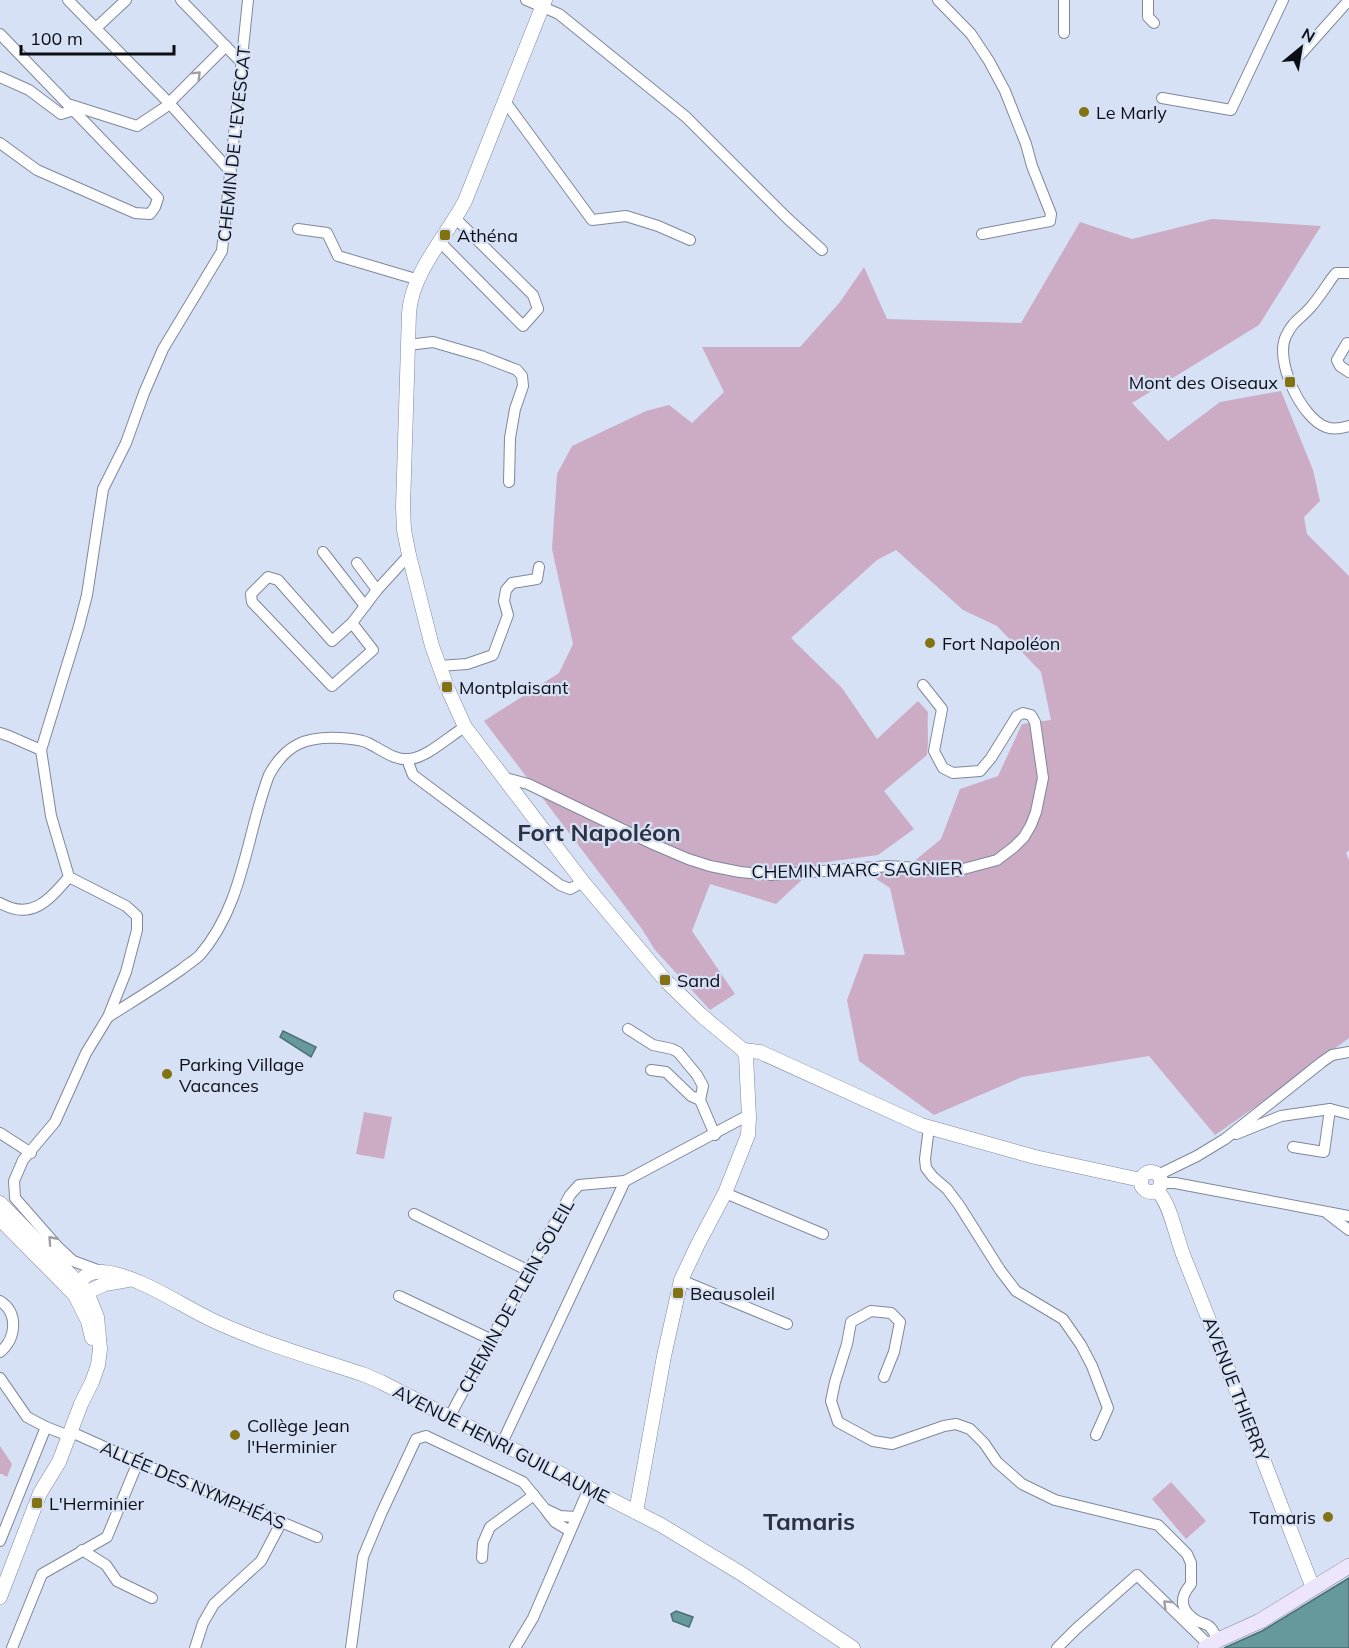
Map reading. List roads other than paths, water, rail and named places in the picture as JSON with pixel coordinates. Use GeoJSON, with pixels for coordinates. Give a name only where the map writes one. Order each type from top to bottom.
{"type":"FeatureCollection","features":[{"type":"Feature","properties":{"kind":"main road"},"geometry":{"type":"LineString","coordinates":[[1211,1644],[1260,1621],[1349,1566]]}},
{"type":"Feature","properties":{"kind":"street"},"geometry":{"type":"LineString","coordinates":[[68,0],[231,171]]}},
{"type":"Feature","properties":{"kind":"street"},"geometry":{"type":"LineString","coordinates":[[96,28],[126,0]]}},
{"type":"Feature","properties":{"kind":"street"},"geometry":{"type":"LineString","coordinates":[[181,0],[242,63]]}},
{"type":"Feature","properties":{"kind":"street","name":"CHEMIN DE L'EVESCAT"},"geometry":{"type":"LineString","coordinates":[[69,877],[51,816],[41,750],[80,626],[103,489],[126,443],[163,349],[222,251],[248,0]]}},
{"type":"Feature","properties":{"kind":"street"},"geometry":{"type":"LineString","coordinates":[[526,0],[544,3],[686,117],[822,250]]}},
{"type":"Feature","properties":{"kind":"street"},"geometry":{"type":"LineString","coordinates":[[938,0],[971,34],[1005,91],[1051,214],[1050,221],[982,234]]}},
{"type":"Feature","properties":{"kind":"street"},"geometry":{"type":"LineString","coordinates":[[1064,0],[1064,33]]}},
{"type":"Feature","properties":{"kind":"street"},"geometry":{"type":"LineString","coordinates":[[1148,0],[1148,17],[1154,23]]}},
{"type":"Feature","properties":{"kind":"street"},"geometry":{"type":"LineString","coordinates":[[1162,98],[1231,110],[1283,0]]}},
{"type":"Feature","properties":{"kind":"street"},"geometry":{"type":"LineString","coordinates":[[1300,55],[1348,0]]}},
{"type":"Feature","properties":{"kind":"street"},"geometry":{"type":"LineString","coordinates":[[544,3],[465,201],[456,219],[427,261],[410,303],[404,530],[432,646],[465,727],[583,882],[665,980],[701,1016],[743,1050],[760,1052],[929,1128],[1035,1157],[1142,1180],[1142,1187],[1151,1192],[1159,1183],[1225,1138],[1322,1062],[1332,1055],[1349,1052]]}},
{"type":"Feature","properties":{"kind":"street"},"geometry":{"type":"LineString","coordinates":[[0,34],[158,198],[155,207],[150,214],[135,213],[38,170],[0,143]]}},
{"type":"Feature","properties":{"kind":"street"},"geometry":{"type":"LineString","coordinates":[[71,107],[137,126],[169,104],[226,46]]}},
{"type":"Feature","properties":{"kind":"street"},"geometry":{"type":"LineString","coordinates":[[0,77],[29,90],[61,114],[71,107]]}},
{"type":"Feature","properties":{"kind":"street"},"geometry":{"type":"LineString","coordinates":[[504,100],[592,220],[626,216],[658,226],[690,240]]}},
{"type":"Feature","properties":{"kind":"street"},"geometry":{"type":"LineString","coordinates":[[440,242],[522,326],[538,309],[533,295],[456,219]]}},
{"type":"Feature","properties":{"kind":"street"},"geometry":{"type":"LineString","coordinates":[[298,229],[327,233],[338,256],[419,280]]}},
{"type":"Feature","properties":{"kind":"street"},"geometry":{"type":"LineString","coordinates":[[1349,273],[1336,273],[1308,310],[1296,319],[1282,347],[1290,382],[1311,417],[1324,427],[1349,426]]}},
{"type":"Feature","properties":{"kind":"street"},"geometry":{"type":"LineString","coordinates":[[408,345],[433,342],[481,356],[517,370],[522,376],[524,386],[515,409],[510,438],[509,482]]}},
{"type":"Feature","properties":{"kind":"street"},"geometry":{"type":"LineString","coordinates":[[1347,343],[1337,360],[1340,366],[1349,372]]}},
{"type":"Feature","properties":{"kind":"street"},"geometry":{"type":"LineString","coordinates":[[323,552],[365,606]]}},
{"type":"Feature","properties":{"kind":"street"},"geometry":{"type":"LineString","coordinates":[[352,623],[373,650],[332,686],[252,602],[251,594],[268,577],[278,580],[332,641],[352,623],[377,590],[409,555]]}},
{"type":"Feature","properties":{"kind":"street"},"geometry":{"type":"LineString","coordinates":[[357,564],[377,590]]}},
{"type":"Feature","properties":{"kind":"street"},"geometry":{"type":"LineString","coordinates":[[439,666],[467,664],[493,655],[508,615],[504,601],[506,590],[512,583],[537,579],[539,567]]}},
{"type":"Feature","properties":{"kind":"street","name":"CHEMIN MARC SAGNIER"},"geometry":{"type":"LineString","coordinates":[[505,778],[528,784],[688,859],[740,872],[772,875],[890,866],[956,871],[997,860],[1014,848],[1024,837],[1036,812],[1043,778],[1035,722],[1031,716],[1023,713],[1017,716],[991,758],[980,771],[953,773],[943,768],[934,751],[942,708],[923,685]]}},
{"type":"Feature","properties":{"kind":"street"},"geometry":{"type":"LineString","coordinates":[[108,1017],[199,956],[213,937],[236,892],[266,785],[275,764],[286,751],[296,744],[330,737],[366,742],[396,758],[408,759],[420,757],[465,727]]}},
{"type":"Feature","properties":{"kind":"street"},"geometry":{"type":"LineString","coordinates":[[0,733],[41,750]]}},
{"type":"Feature","properties":{"kind":"street"},"geometry":{"type":"LineString","coordinates":[[408,759],[413,775],[560,885],[570,889],[583,882]]}},
{"type":"Feature","properties":{"kind":"street"},"geometry":{"type":"LineString","coordinates":[[0,903],[23,910],[40,906],[69,877],[126,906],[137,916],[137,930],[126,972],[108,1017],[86,1053],[55,1122],[31,1153],[0,1133]]}},
{"type":"Feature","properties":{"kind":"street"},"geometry":{"type":"LineString","coordinates":[[628,1029],[653,1046],[672,1049],[697,1075],[703,1086],[700,1100],[715,1134]]}},
{"type":"Feature","properties":{"kind":"street"},"geometry":{"type":"LineString","coordinates":[[636,1512],[664,1356],[681,1280],[725,1193],[748,1135],[747,1064],[743,1050]]}},
{"type":"Feature","properties":{"kind":"street"},"geometry":{"type":"LineString","coordinates":[[651,1070],[666,1072],[691,1096],[700,1100]]}},
{"type":"Feature","properties":{"kind":"street"},"geometry":{"type":"LineString","coordinates":[[1225,1138],[1281,1116],[1330,1109],[1349,1114]]}},
{"type":"Feature","properties":{"kind":"street"},"geometry":{"type":"LineString","coordinates":[[1293,1147],[1324,1152],[1330,1109]]}},
{"type":"Feature","properties":{"kind":"street"},"geometry":{"type":"LineString","coordinates":[[502,1443],[625,1181],[743,1118],[749,1117]]}},
{"type":"Feature","properties":{"kind":"street"},"geometry":{"type":"LineString","coordinates":[[929,1128],[926,1168],[959,1205],[1016,1291],[1064,1318],[1082,1345],[1108,1408],[1096,1435]]}},
{"type":"Feature","properties":{"kind":"street","name":"AVENUE HENRI GUILLAUME"},"geometry":{"type":"LineString","coordinates":[[31,1153],[23,1160],[14,1181],[15,1198],[73,1261],[142,1284],[240,1332],[364,1375],[450,1416],[661,1525],[742,1574],[853,1648]]}},
{"type":"Feature","properties":{"kind":"street","name":"CHEMIN DE PLEIN SOLEIL"},"geometry":{"type":"LineString","coordinates":[[450,1416],[570,1195],[579,1185],[625,1181]]}},
{"type":"Feature","properties":{"kind":"street"},"geometry":{"type":"LineString","coordinates":[[1159,1183],[1175,1183],[1349,1216]]}},
{"type":"Feature","properties":{"kind":"street","name":"AVENUE THIERRY"},"geometry":{"type":"LineString","coordinates":[[1159,1183],[1178,1243],[1236,1386],[1313,1588]]}},
{"type":"Feature","properties":{"kind":"street"},"geometry":{"type":"LineString","coordinates":[[725,1193],[823,1234]]}},
{"type":"Feature","properties":{"kind":"street"},"geometry":{"type":"LineString","coordinates":[[0,1203],[79,1289],[97,1317],[100,1349],[98,1365],[59,1462],[40,1493],[0,1597]]}},
{"type":"Feature","properties":{"kind":"street"},"geometry":{"type":"LineString","coordinates":[[1325,1212],[1349,1230]]}},
{"type":"Feature","properties":{"kind":"street"},"geometry":{"type":"LineString","coordinates":[[414,1214],[529,1271]]}},
{"type":"Feature","properties":{"kind":"street"},"geometry":{"type":"LineString","coordinates":[[0,1219],[79,1289]]}},
{"type":"Feature","properties":{"kind":"street"},"geometry":{"type":"LineString","coordinates":[[79,1289],[84,1278],[100,1271]]}},
{"type":"Feature","properties":{"kind":"street"},"geometry":{"type":"LineString","coordinates":[[79,1289],[130,1280]]}},
{"type":"Feature","properties":{"kind":"street"},"geometry":{"type":"LineString","coordinates":[[681,1280],[787,1324]]}},
{"type":"Feature","properties":{"kind":"street"},"geometry":{"type":"LineString","coordinates":[[399,1296],[490,1339]]}},
{"type":"Feature","properties":{"kind":"street"},"geometry":{"type":"LineString","coordinates":[[0,1301],[10,1313],[14,1327],[7,1347],[0,1352]]}},
{"type":"Feature","properties":{"kind":"street"},"geometry":{"type":"LineString","coordinates":[[884,1377],[894,1353],[900,1322],[891,1313],[871,1311],[851,1322],[831,1401],[838,1422],[873,1441],[892,1444],[956,1424],[970,1429],[984,1443],[997,1462],[1022,1484],[1055,1500],[1158,1525],[1187,1554],[1191,1563],[1191,1584],[1184,1592],[1183,1604],[1187,1613],[1198,1622],[1209,1626],[1211,1644]]}},
{"type":"Feature","properties":{"kind":"street","name":"ALLÉE DES NYMPHÉAS"},"geometry":{"type":"LineString","coordinates":[[0,1378],[27,1417],[45,1427],[70,1434],[317,1537]]}},
{"type":"Feature","properties":{"kind":"street"},"geometry":{"type":"LineString","coordinates":[[0,1541],[45,1427]]}},
{"type":"Feature","properties":{"kind":"street"},"geometry":{"type":"LineString","coordinates":[[351,1648],[363,1557],[416,1439],[426,1436],[523,1482],[555,1522],[570,1531]]}},
{"type":"Feature","properties":{"kind":"street"},"geometry":{"type":"LineString","coordinates":[[12,1648],[42,1574],[107,1537],[138,1462]]}},
{"type":"Feature","properties":{"kind":"street"},"geometry":{"type":"LineString","coordinates":[[515,1648],[533,1618],[589,1488]]}},
{"type":"Feature","properties":{"kind":"street"},"geometry":{"type":"LineString","coordinates":[[482,1558],[483,1543],[490,1527],[534,1495]]}},
{"type":"Feature","properties":{"kind":"street"},"geometry":{"type":"LineString","coordinates":[[545,1509],[560,1516],[576,1517]]}},
{"type":"Feature","properties":{"kind":"street"},"geometry":{"type":"LineString","coordinates":[[195,1648],[202,1623],[214,1604],[261,1561],[281,1522]]}},
{"type":"Feature","properties":{"kind":"street"},"geometry":{"type":"LineString","coordinates":[[82,1550],[106,1565],[117,1581],[152,1598]]}},
{"type":"Feature","properties":{"kind":"street"},"geometry":{"type":"LineString","coordinates":[[1057,1648],[1137,1575],[1211,1644]]}},
{"type":"Feature","properties":{"kind":"place","name":"Le Marly"},"geometry":{"type":"Point","coordinates":[1084,112]}},
{"type":"Feature","properties":{"kind":"place","name":"Athéna"},"geometry":{"type":"Point","coordinates":[445,235]}},
{"type":"Feature","properties":{"kind":"place","name":"Mont des Oiseaux"},"geometry":{"type":"Point","coordinates":[1290,382]}},
{"type":"Feature","properties":{"kind":"place","name":"Fort Napoléon"},"geometry":{"type":"Point","coordinates":[930,643]}},
{"type":"Feature","properties":{"kind":"place","name":"Montplaisant"},"geometry":{"type":"Point","coordinates":[447,687]}},
{"type":"Feature","properties":{"kind":"place","name":"Sand"},"geometry":{"type":"Point","coordinates":[665,980]}},
{"type":"Feature","properties":{"kind":"place","name":"Parking Village Vacances"},"geometry":{"type":"Point","coordinates":[167,1074]}},
{"type":"Feature","properties":{"kind":"place","name":"Beausoleil"},"geometry":{"type":"Point","coordinates":[678,1293]}},
{"type":"Feature","properties":{"kind":"place","name":"Collège Jean l'Herminier"},"geometry":{"type":"Point","coordinates":[235,1435]}},
{"type":"Feature","properties":{"kind":"place","name":"L'Herminier"},"geometry":{"type":"Point","coordinates":[37,1503]}},
{"type":"Feature","properties":{"kind":"place","name":"Tamaris"},"geometry":{"type":"Point","coordinates":[1328,1517]}},
{"type":"Feature","properties":{"kind":"district","name":"Fort Napoléon"},"geometry":{"type":"Point","coordinates":[599,832]}},
{"type":"Feature","properties":{"kind":"district","name":"Tamaris"},"geometry":{"type":"Point","coordinates":[809,1521]}}]}
